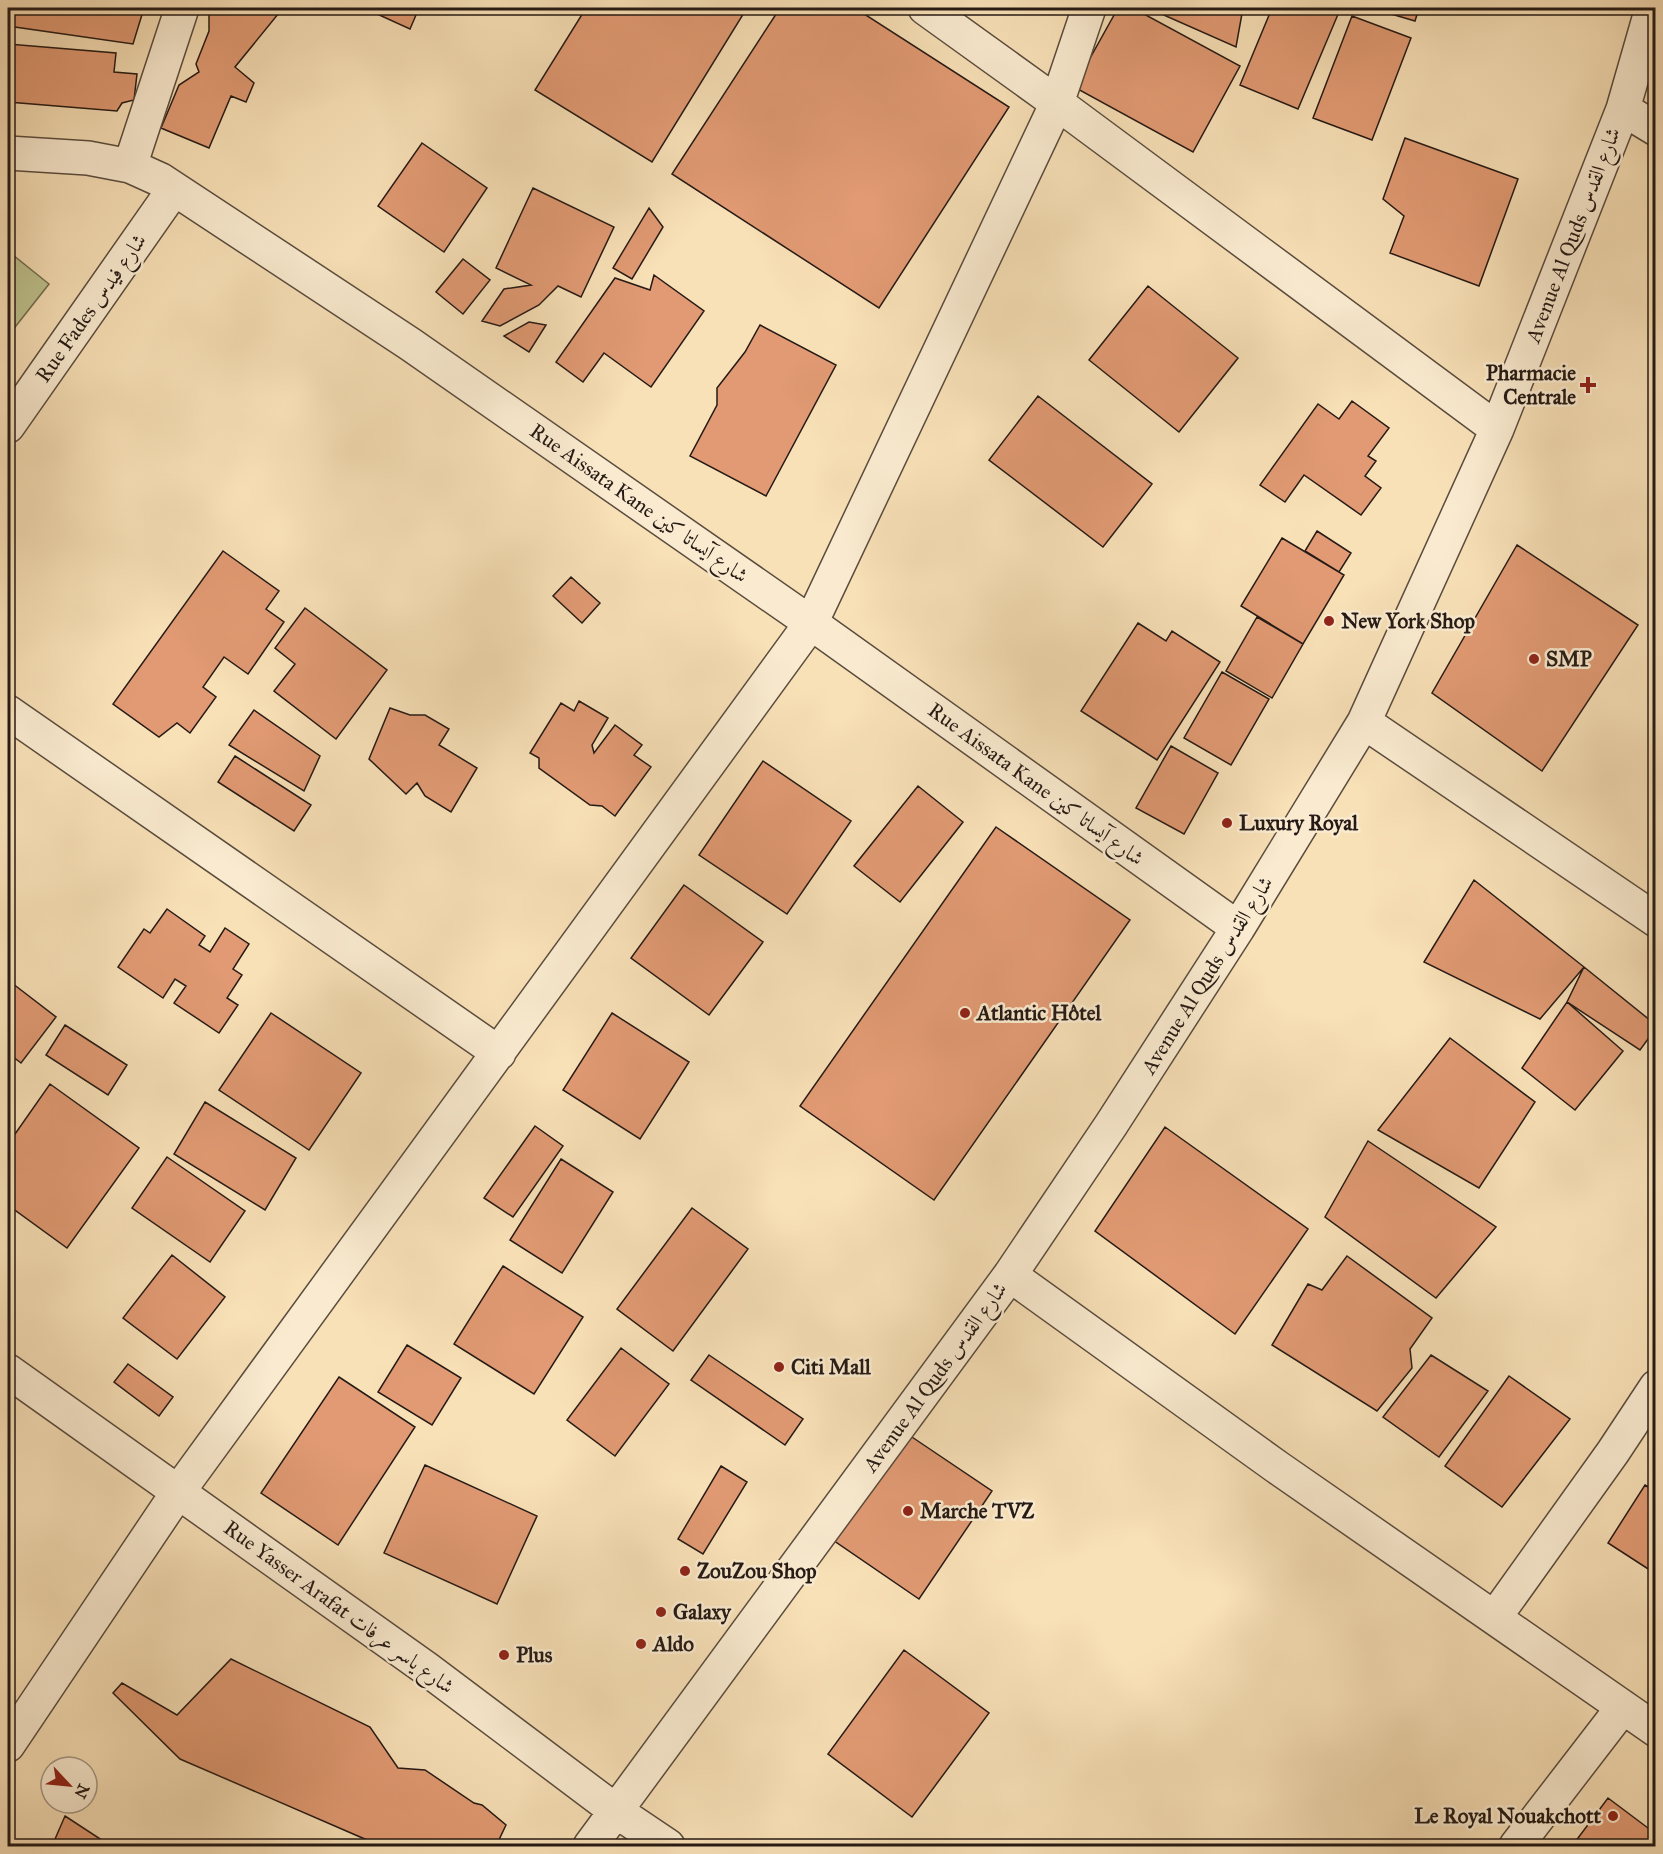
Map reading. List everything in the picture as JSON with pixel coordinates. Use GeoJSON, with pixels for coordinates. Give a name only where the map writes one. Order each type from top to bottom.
{"type":"FeatureCollection","features":[{"type":"Feature","properties":{"kind":"street"},"geometry":{"type":"LineString","coordinates":[[130,166],[182,8]]}},
{"type":"Feature","properties":{"kind":"street"},"geometry":{"type":"LineString","coordinates":[[925,8],[1497,429]]}},
{"type":"Feature","properties":{"kind":"street"},"geometry":{"type":"LineString","coordinates":[[8,1745],[178,1492],[811,623],[1057,103],[1089,8]]}},
{"type":"Feature","properties":{"kind":"street","name":"Avenue Al Quds شارع القدس"},"geometry":{"type":"LineString","coordinates":[[590,1846],[1010,1275],[1111,1125],[1238,928],[1364,722],[1497,429],[1623,109],[1652,8]]}},
{"type":"Feature","properties":{"kind":"street"},"geometry":{"type":"LineString","coordinates":[[1623,109],[1656,129]]}},
{"type":"Feature","properties":{"kind":"street","name":"Rue Aissata Kane شارع آيساتا كين"},"geometry":{"type":"LineString","coordinates":[[8,153],[88,158],[130,166],[161,180],[410,344],[811,623],[1238,928]]}},
{"type":"Feature","properties":{"kind":"street","name":"Rue Fades شارع فيدس"},"geometry":{"type":"LineString","coordinates":[[8,426],[174,189]]}},
{"type":"Feature","properties":{"kind":"street"},"geometry":{"type":"LineString","coordinates":[[8,715],[499,1053]]}},
{"type":"Feature","properties":{"kind":"street"},"geometry":{"type":"LineString","coordinates":[[1364,722],[1656,920]]}},
{"type":"Feature","properties":{"kind":"street"},"geometry":{"type":"LineString","coordinates":[[1010,1275],[1277,1467],[1656,1730]]}},
{"type":"Feature","properties":{"kind":"street","name":"Rue Yasser Arafat شارع ياسر عرفات"},"geometry":{"type":"LineString","coordinates":[[8,1371],[428,1669],[616,1811],[668,1846]]}},
{"type":"Feature","properties":{"kind":"street"},"geometry":{"type":"LineString","coordinates":[[1495,1617],[1613,1452],[1656,1387]]}},
{"type":"Feature","properties":{"kind":"street"},"geometry":{"type":"LineString","coordinates":[[1516,1846],[1623,1707]]}},
{"type":"Feature","properties":{"kind":"green space"},"geometry":{"type":"Polygon","coordinates":[[[8,251],[49,284],[8,336],[8,251]]]}},
{"type":"Feature","properties":{"kind":"building"},"geometry":{"type":"Polygon","coordinates":[[[8,8],[144,8],[133,44],[8,26],[8,8]]]}},
{"type":"Feature","properties":{"kind":"building"},"geometry":{"type":"Polygon","coordinates":[[[211,8],[283,8],[235,67],[254,83],[246,102],[231,96],[209,148],[161,128],[179,85],[199,72],[196,64],[209,31],[211,8]]]}},
{"type":"Feature","properties":{"kind":"building"},"geometry":{"type":"Polygon","coordinates":[[[364,8],[419,8],[410,29],[364,8]]]}},
{"type":"Feature","properties":{"kind":"building"},"geometry":{"type":"Polygon","coordinates":[[[586,8],[747,8],[652,162],[535,90],[586,8]]]}},
{"type":"Feature","properties":{"kind":"building"},"geometry":{"type":"Polygon","coordinates":[[[780,8],[855,8],[1009,107],[879,308],[672,174],[780,8]]]}},
{"type":"Feature","properties":{"kind":"building"},"geometry":{"type":"Polygon","coordinates":[[[1118,8],[1133,8],[1240,66],[1193,152],[1074,87],[1118,8]]]}},
{"type":"Feature","properties":{"kind":"building"},"geometry":{"type":"Polygon","coordinates":[[[1148,8],[1243,8],[1236,47],[1148,8]]]}},
{"type":"Feature","properties":{"kind":"building"},"geometry":{"type":"Polygon","coordinates":[[[1272,8],[1329,8],[1339,12],[1298,109],[1240,85],[1272,8]]]}},
{"type":"Feature","properties":{"kind":"building"},"geometry":{"type":"Polygon","coordinates":[[[1374,8],[1419,8],[1415,21],[1374,8]]]}},
{"type":"Feature","properties":{"kind":"building"},"geometry":{"type":"Polygon","coordinates":[[[1352,16],[1411,38],[1372,140],[1313,118],[1352,16]]]}},
{"type":"Feature","properties":{"kind":"building"},"geometry":{"type":"Polygon","coordinates":[[[8,44],[116,53],[114,72],[137,74],[134,100],[122,103],[117,111],[8,102],[8,44]]]}},
{"type":"Feature","properties":{"kind":"building"},"geometry":{"type":"Polygon","coordinates":[[[1405,138],[1518,179],[1479,286],[1390,253],[1404,216],[1383,199],[1405,138]]]}},
{"type":"Feature","properties":{"kind":"building"},"geometry":{"type":"Polygon","coordinates":[[[422,143],[487,188],[444,252],[378,206],[422,143]]]}},
{"type":"Feature","properties":{"kind":"building"},"geometry":{"type":"Polygon","coordinates":[[[533,188],[614,227],[581,297],[558,286],[539,305],[500,326],[482,321],[504,289],[531,285],[496,268],[533,188]]]}},
{"type":"Feature","properties":{"kind":"building"},"geometry":{"type":"Polygon","coordinates":[[[649,208],[663,227],[632,279],[613,268],[649,208]]]}},
{"type":"Feature","properties":{"kind":"building"},"geometry":{"type":"Polygon","coordinates":[[[463,259],[490,280],[463,314],[436,292],[463,259]]]}},
{"type":"Feature","properties":{"kind":"building"},"geometry":{"type":"Polygon","coordinates":[[[654,275],[704,311],[651,387],[604,353],[583,382],[556,362],[615,278],[650,290],[654,275]]]}},
{"type":"Feature","properties":{"kind":"building"},"geometry":{"type":"Polygon","coordinates":[[[1148,286],[1238,358],[1179,432],[1089,360],[1148,286]]]}},
{"type":"Feature","properties":{"kind":"building"},"geometry":{"type":"Polygon","coordinates":[[[529,322],[546,325],[529,352],[504,336],[529,322]]]}},
{"type":"Feature","properties":{"kind":"building"},"geometry":{"type":"Polygon","coordinates":[[[760,325],[836,365],[766,496],[690,456],[717,405],[717,388],[745,352],[760,325]]]}},
{"type":"Feature","properties":{"kind":"building"},"geometry":{"type":"Polygon","coordinates":[[[1038,396],[1152,484],[1103,547],[989,460],[1038,396]]]}},
{"type":"Feature","properties":{"kind":"building"},"geometry":{"type":"Polygon","coordinates":[[[1352,401],[1389,428],[1368,456],[1376,461],[1365,476],[1381,488],[1361,515],[1304,475],[1285,502],[1260,485],[1318,404],[1339,419],[1352,401]]]}},
{"type":"Feature","properties":{"kind":"building"},"geometry":{"type":"Polygon","coordinates":[[[1317,531],[1351,553],[1339,572],[1305,551],[1317,531]]]}},
{"type":"Feature","properties":{"kind":"building"},"geometry":{"type":"Polygon","coordinates":[[[1282,538],[1344,575],[1303,644],[1241,606],[1282,538]]]}},
{"type":"Feature","properties":{"kind":"building","name":"SMP"},"geometry":{"type":"Polygon","coordinates":[[[1517,545],[1638,625],[1542,771],[1432,693],[1517,545]]]}},
{"type":"Feature","properties":{"kind":"building"},"geometry":{"type":"Polygon","coordinates":[[[223,551],[279,591],[266,609],[284,622],[248,674],[224,657],[203,687],[216,697],[190,733],[177,723],[159,737],[113,704],[223,551]]]}},
{"type":"Feature","properties":{"kind":"building"},"geometry":{"type":"Polygon","coordinates":[[[571,577],[600,603],[582,623],[553,596],[571,577]]]}},
{"type":"Feature","properties":{"kind":"building"},"geometry":{"type":"Polygon","coordinates":[[[305,608],[387,670],[336,739],[274,691],[295,664],[275,648],[305,608]]]}},
{"type":"Feature","properties":{"kind":"building"},"geometry":{"type":"Polygon","coordinates":[[[1257,617],[1303,644],[1272,698],[1226,671],[1257,617]]]}},
{"type":"Feature","properties":{"kind":"building"},"geometry":{"type":"Polygon","coordinates":[[[1138,623],[1166,641],[1172,631],[1220,662],[1157,760],[1081,711],[1138,623]]]}},
{"type":"Feature","properties":{"kind":"building"},"geometry":{"type":"Polygon","coordinates":[[[1222,672],[1269,699],[1231,765],[1184,738],[1222,672]]]}},
{"type":"Feature","properties":{"kind":"building"},"geometry":{"type":"Polygon","coordinates":[[[579,701],[608,718],[592,745],[594,753],[615,725],[642,745],[634,755],[651,767],[615,816],[602,806],[590,805],[539,768],[539,758],[530,753],[561,703],[574,711],[579,701]]]}},
{"type":"Feature","properties":{"kind":"building"},"geometry":{"type":"Polygon","coordinates":[[[390,708],[410,715],[425,715],[449,729],[439,745],[477,768],[451,812],[425,796],[417,783],[406,794],[369,759],[390,708]]]}},
{"type":"Feature","properties":{"kind":"building"},"geometry":{"type":"Polygon","coordinates":[[[254,710],[320,756],[304,791],[229,745],[254,710]]]}},
{"type":"Feature","properties":{"kind":"building"},"geometry":{"type":"Polygon","coordinates":[[[1171,746],[1218,773],[1184,834],[1136,808],[1171,746]]]}},
{"type":"Feature","properties":{"kind":"building"},"geometry":{"type":"Polygon","coordinates":[[[235,756],[311,805],[294,831],[218,782],[235,756]]]}},
{"type":"Feature","properties":{"kind":"building"},"geometry":{"type":"Polygon","coordinates":[[[763,761],[851,821],[787,914],[699,855],[763,761]]]}},
{"type":"Feature","properties":{"kind":"building"},"geometry":{"type":"Polygon","coordinates":[[[918,786],[963,822],[900,902],[854,866],[918,786]]]}},
{"type":"Feature","properties":{"kind":"building","name":"Atlantic Hôtel"},"geometry":{"type":"Polygon","coordinates":[[[996,827],[1130,920],[934,1200],[800,1106],[996,827]]]}},
{"type":"Feature","properties":{"kind":"building"},"geometry":{"type":"Polygon","coordinates":[[[1474,880],[1584,967],[1540,1019],[1424,962],[1474,880]]]}},
{"type":"Feature","properties":{"kind":"building"},"geometry":{"type":"Polygon","coordinates":[[[684,885],[763,942],[709,1015],[631,958],[684,885]]]}},
{"type":"Feature","properties":{"kind":"building"},"geometry":{"type":"Polygon","coordinates":[[[167,909],[205,936],[199,945],[210,952],[225,928],[249,944],[233,969],[242,975],[227,998],[238,1005],[219,1033],[174,1003],[186,986],[175,979],[163,998],[118,967],[144,929],[150,933],[167,909]]]}},
{"type":"Feature","properties":{"kind":"building"},"geometry":{"type":"Polygon","coordinates":[[[1584,967],[1656,1025],[1640,1050],[1567,1002],[1584,967]]]}},
{"type":"Feature","properties":{"kind":"building"},"geometry":{"type":"Polygon","coordinates":[[[8,980],[56,1017],[21,1063],[8,1053],[8,980]]]}},
{"type":"Feature","properties":{"kind":"building"},"geometry":{"type":"Polygon","coordinates":[[[1567,1002],[1623,1051],[1575,1110],[1522,1068],[1567,1002]]]}},
{"type":"Feature","properties":{"kind":"building"},"geometry":{"type":"Polygon","coordinates":[[[271,1013],[361,1073],[309,1150],[219,1090],[271,1013]]]}},
{"type":"Feature","properties":{"kind":"building"},"geometry":{"type":"Polygon","coordinates":[[[612,1013],[689,1062],[640,1139],[563,1090],[612,1013]]]}},
{"type":"Feature","properties":{"kind":"building"},"geometry":{"type":"Polygon","coordinates":[[[65,1025],[127,1065],[108,1095],[46,1055],[65,1025]]]}},
{"type":"Feature","properties":{"kind":"building"},"geometry":{"type":"Polygon","coordinates":[[[1450,1038],[1535,1102],[1479,1188],[1378,1130],[1450,1038]]]}},
{"type":"Feature","properties":{"kind":"building"},"geometry":{"type":"Polygon","coordinates":[[[50,1084],[139,1148],[67,1248],[8,1205],[8,1144],[50,1084]]]}},
{"type":"Feature","properties":{"kind":"building"},"geometry":{"type":"Polygon","coordinates":[[[205,1102],[296,1158],[265,1210],[174,1154],[205,1102]]]}},
{"type":"Feature","properties":{"kind":"building"},"geometry":{"type":"Polygon","coordinates":[[[535,1126],[563,1146],[513,1217],[484,1198],[535,1126]]]}},
{"type":"Feature","properties":{"kind":"building"},"geometry":{"type":"Polygon","coordinates":[[[1165,1127],[1308,1229],[1235,1334],[1095,1231],[1165,1127]]]}},
{"type":"Feature","properties":{"kind":"building"},"geometry":{"type":"Polygon","coordinates":[[[1368,1141],[1496,1227],[1436,1298],[1325,1217],[1368,1141]]]}},
{"type":"Feature","properties":{"kind":"building"},"geometry":{"type":"Polygon","coordinates":[[[167,1157],[245,1211],[210,1262],[132,1208],[167,1157]]]}},
{"type":"Feature","properties":{"kind":"building"},"geometry":{"type":"Polygon","coordinates":[[[561,1159],[613,1192],[562,1273],[510,1240],[561,1159]]]}},
{"type":"Feature","properties":{"kind":"building"},"geometry":{"type":"Polygon","coordinates":[[[692,1208],[748,1249],[673,1351],[617,1309],[692,1208]]]}},
{"type":"Feature","properties":{"kind":"building"},"geometry":{"type":"Polygon","coordinates":[[[172,1255],[225,1297],[177,1359],[123,1318],[172,1255]]]}},
{"type":"Feature","properties":{"kind":"building"},"geometry":{"type":"Polygon","coordinates":[[[1347,1256],[1432,1318],[1410,1349],[1412,1368],[1377,1411],[1272,1345],[1308,1284],[1322,1290],[1347,1256]]]}},
{"type":"Feature","properties":{"kind":"building"},"geometry":{"type":"Polygon","coordinates":[[[503,1266],[583,1317],[534,1394],[454,1344],[503,1266]]]}},
{"type":"Feature","properties":{"kind":"building"},"geometry":{"type":"Polygon","coordinates":[[[407,1345],[461,1378],[432,1425],[378,1392],[407,1345]]]}},
{"type":"Feature","properties":{"kind":"building"},"geometry":{"type":"Polygon","coordinates":[[[621,1348],[669,1384],[615,1456],[567,1420],[621,1348]]]}},
{"type":"Feature","properties":{"kind":"building"},"geometry":{"type":"Polygon","coordinates":[[[709,1355],[803,1419],[785,1445],[691,1380],[709,1355]]]}},
{"type":"Feature","properties":{"kind":"building"},"geometry":{"type":"Polygon","coordinates":[[[1431,1355],[1488,1391],[1439,1457],[1383,1417],[1431,1355]]]}},
{"type":"Feature","properties":{"kind":"building"},"geometry":{"type":"Polygon","coordinates":[[[128,1364],[173,1397],[159,1416],[114,1382],[128,1364]]]}},
{"type":"Feature","properties":{"kind":"building"},"geometry":{"type":"Polygon","coordinates":[[[1509,1376],[1570,1419],[1502,1507],[1445,1466],[1509,1376]]]}},
{"type":"Feature","properties":{"kind":"building"},"geometry":{"type":"Polygon","coordinates":[[[339,1377],[415,1427],[338,1545],[261,1493],[339,1377]]]}},
{"type":"Feature","properties":{"kind":"building"},"geometry":{"type":"Polygon","coordinates":[[[903,1431],[992,1491],[919,1599],[830,1538],[903,1431]]]}},
{"type":"Feature","properties":{"kind":"building"},"geometry":{"type":"Polygon","coordinates":[[[425,1465],[537,1516],[497,1604],[384,1553],[425,1465]]]}},
{"type":"Feature","properties":{"kind":"building"},"geometry":{"type":"Polygon","coordinates":[[[721,1466],[747,1482],[703,1554],[678,1539],[721,1466]]]}},
{"type":"Feature","properties":{"kind":"building"},"geometry":{"type":"Polygon","coordinates":[[[1645,1485],[1656,1492],[1656,1574],[1608,1543],[1645,1485]]]}},
{"type":"Feature","properties":{"kind":"building"},"geometry":{"type":"Polygon","coordinates":[[[904,1650],[989,1713],[912,1817],[828,1754],[904,1650]]]}},
{"type":"Feature","properties":{"kind":"building"},"geometry":{"type":"Polygon","coordinates":[[[231,1659],[370,1727],[398,1768],[425,1770],[474,1803],[482,1805],[506,1825],[496,1846],[373,1846],[367,1840],[180,1759],[113,1693],[122,1683],[177,1715],[231,1659]]]}},
{"type":"Feature","properties":{"kind":"building","name":"Le Royal Nouakchott"},"geometry":{"type":"Polygon","coordinates":[[[1608,1798],[1656,1834],[1656,1846],[1572,1846],[1608,1798]]]}},
{"type":"Feature","properties":{"kind":"building"},"geometry":{"type":"Polygon","coordinates":[[[65,1816],[111,1846],[52,1846],[65,1816]]]}},
{"type":"Feature","properties":{"kind":"place","name":"Pharmacie Centrale"},"geometry":{"type":"Point","coordinates":[1588,385]}},
{"type":"Feature","properties":{"kind":"place","name":"New York Shop"},"geometry":{"type":"Point","coordinates":[1329,621]}},
{"type":"Feature","properties":{"kind":"place","name":"SMP"},"geometry":{"type":"Point","coordinates":[1534,659]}},
{"type":"Feature","properties":{"kind":"place","name":"Luxury Royal"},"geometry":{"type":"Point","coordinates":[1227,823]}},
{"type":"Feature","properties":{"kind":"place","name":"Atlantic Hôtel"},"geometry":{"type":"Point","coordinates":[965,1013]}},
{"type":"Feature","properties":{"kind":"place","name":"Citi Mall"},"geometry":{"type":"Point","coordinates":[779,1367]}},
{"type":"Feature","properties":{"kind":"place","name":"Marche TVZ"},"geometry":{"type":"Point","coordinates":[908,1511]}},
{"type":"Feature","properties":{"kind":"place","name":"ZouZou Shop"},"geometry":{"type":"Point","coordinates":[685,1571]}},
{"type":"Feature","properties":{"kind":"place","name":"Galaxy"},"geometry":{"type":"Point","coordinates":[661,1612]}},
{"type":"Feature","properties":{"kind":"place","name":"Aldo"},"geometry":{"type":"Point","coordinates":[641,1644]}},
{"type":"Feature","properties":{"kind":"place","name":"Plus"},"geometry":{"type":"Point","coordinates":[504,1655]}},
{"type":"Feature","properties":{"kind":"place","name":"Le Royal Nouakchott"},"geometry":{"type":"Point","coordinates":[1613,1816]}}]}
